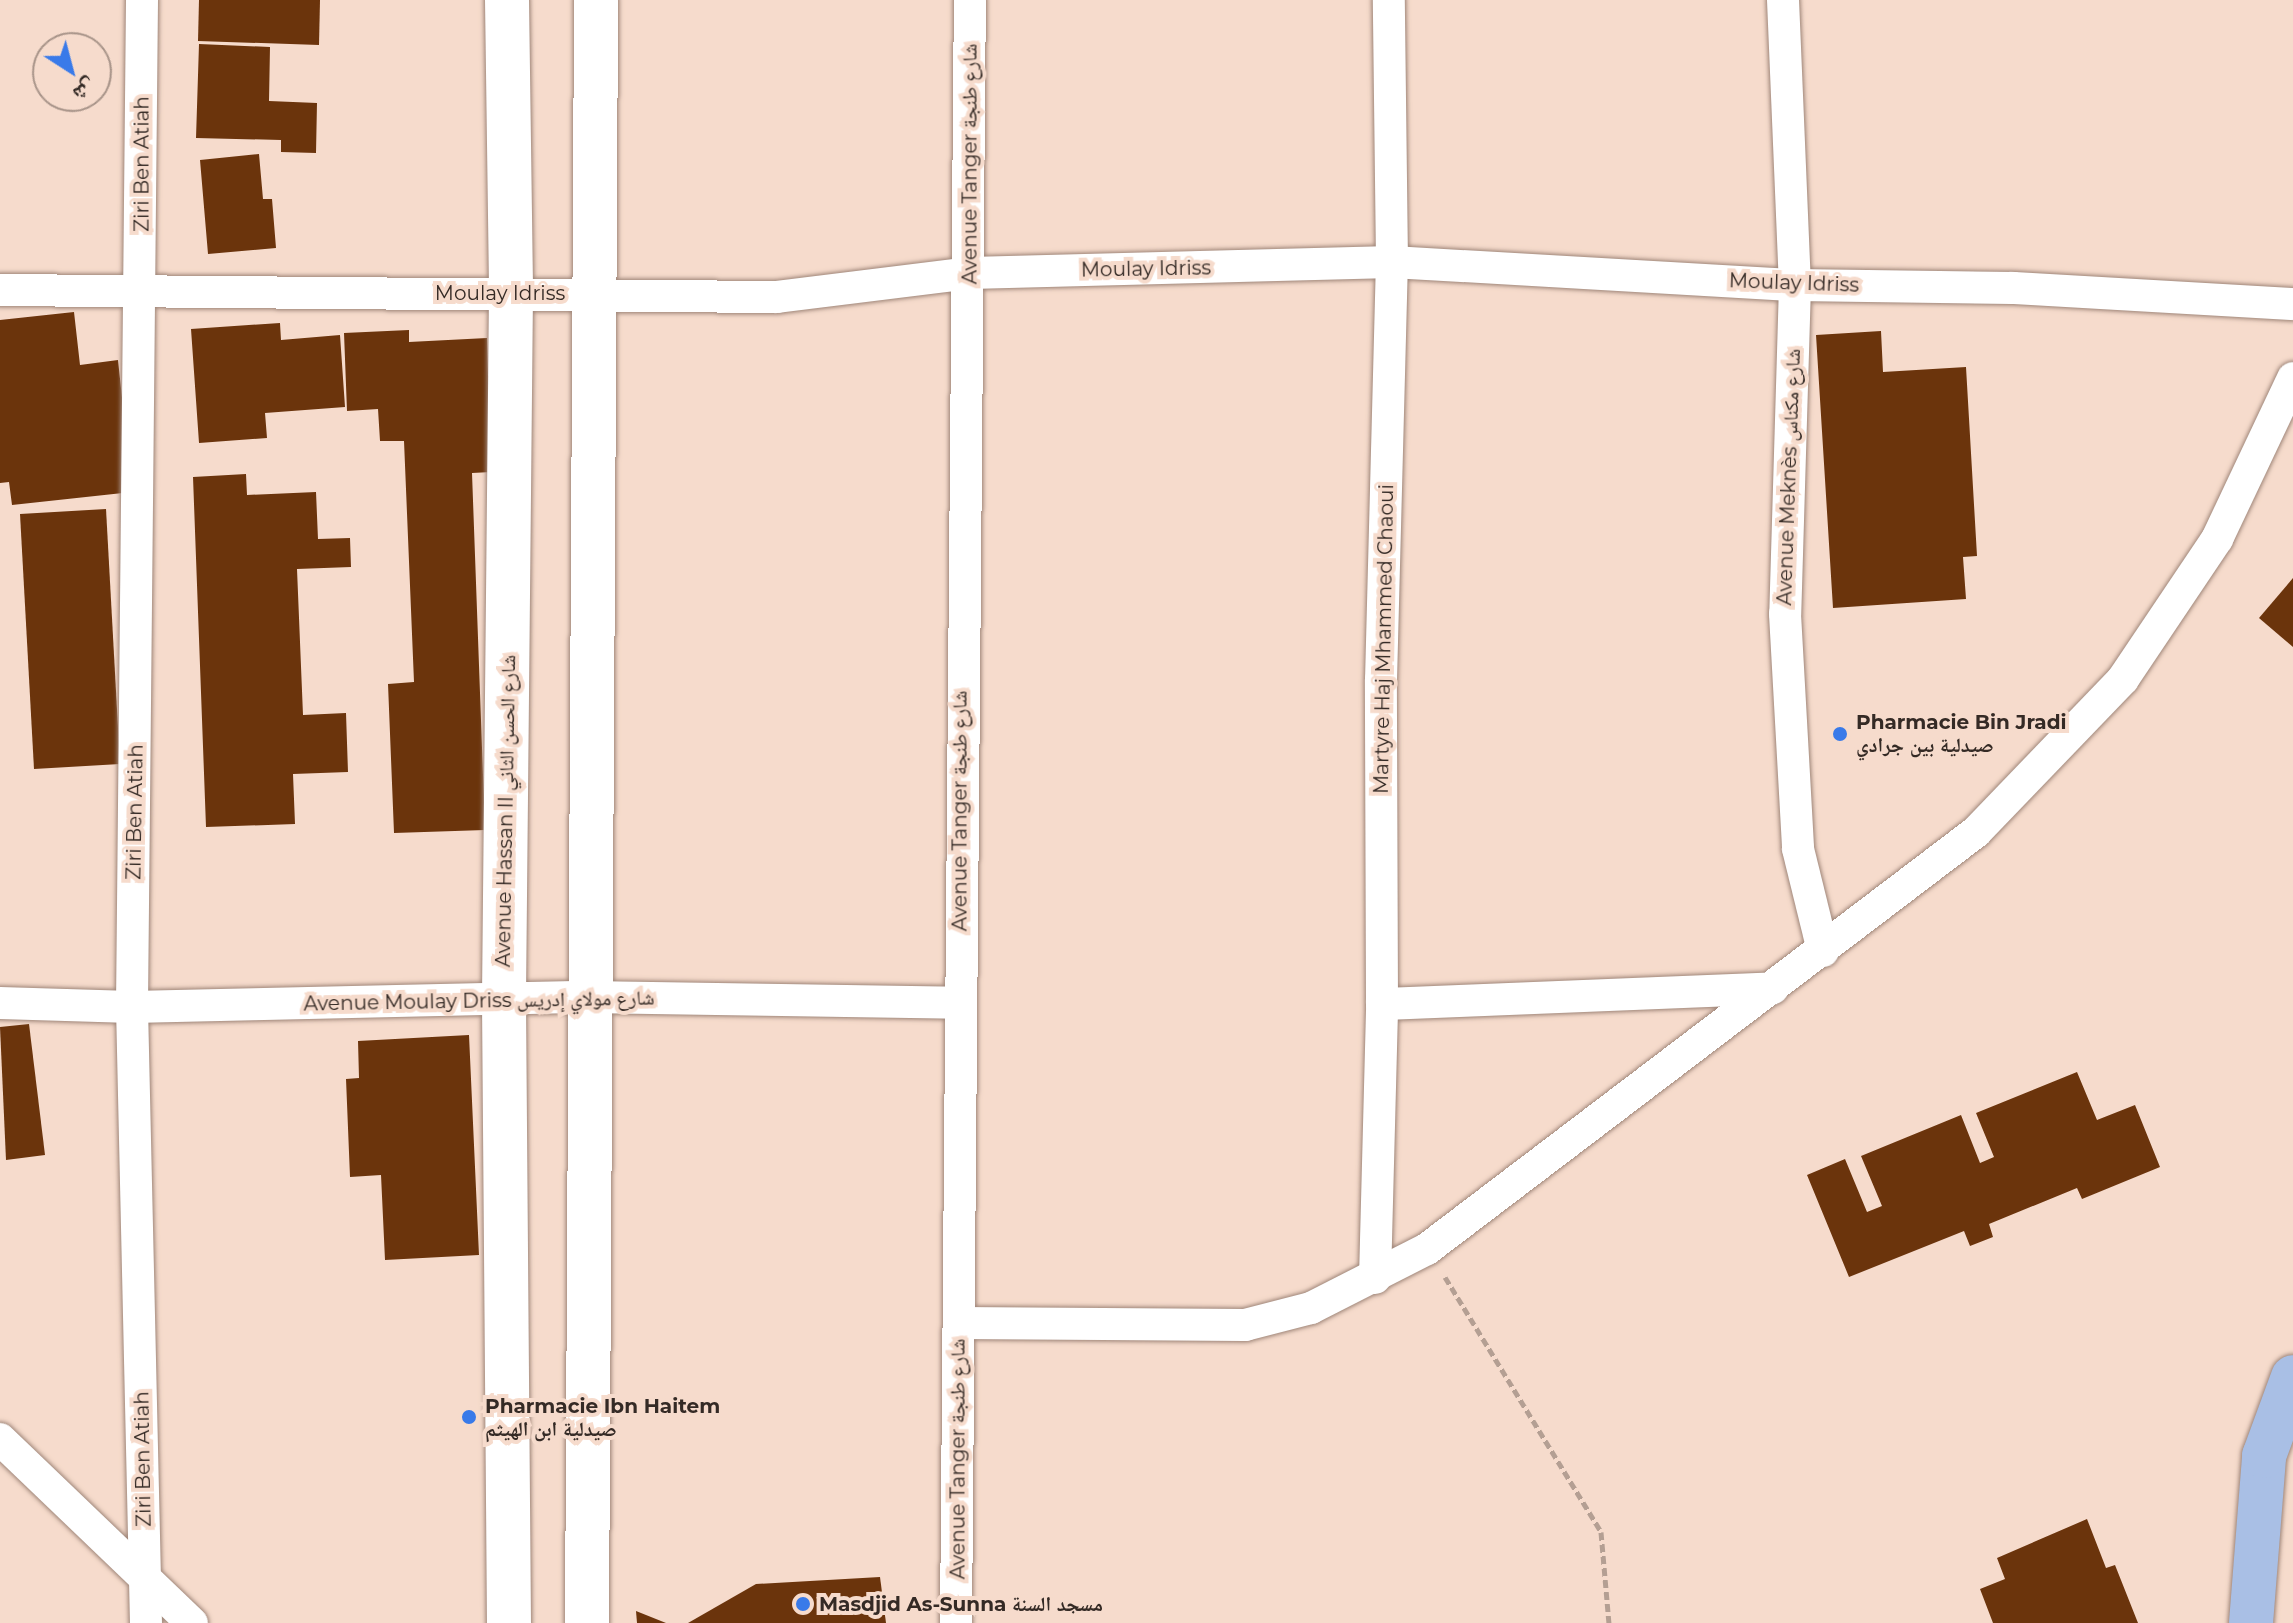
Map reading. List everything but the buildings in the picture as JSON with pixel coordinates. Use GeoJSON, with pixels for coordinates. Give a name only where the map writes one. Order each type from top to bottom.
{"type":"FeatureCollection","features":[{"type":"Feature","properties":{"kind":"main road"},"geometry":{"type":"LineString","coordinates":[[2251,1623],[2264,1456],[2293,1377]]}},
{"type":"Feature","properties":{"kind":"street","name":"Ziri Ben Atiah"},"geometry":{"type":"LineString","coordinates":[[142,0],[142,293],[132,1007],[146,1623]]}},
{"type":"Feature","properties":{"kind":"street","name":"Avenue Hassan II شارع الحسن الثاني"},"geometry":{"type":"LineString","coordinates":[[507,0],[511,293],[504,1002],[509,1623]]}},
{"type":"Feature","properties":{"kind":"street"},"geometry":{"type":"LineString","coordinates":[[587,1623],[587,997],[597,292],[596,0]]}},
{"type":"Feature","properties":{"kind":"street","name":"Avenue Tanger شارع طنجة"},"geometry":{"type":"LineString","coordinates":[[956,1623],[970,0]]}},
{"type":"Feature","properties":{"kind":"street","name":"Martyre Haj Mhammed Chaoui"},"geometry":{"type":"LineString","coordinates":[[1375,1278],[1382,1004],[1381,680],[1392,262],[1389,0]]}},
{"type":"Feature","properties":{"kind":"street","name":"Avenue Meknès شارع مكناس"},"geometry":{"type":"LineString","coordinates":[[1783,0],[1795,285],[1785,614],[1798,849],[1823,951]]}},
{"type":"Feature","properties":{"kind":"street","name":"Moulay Idriss"},"geometry":{"type":"LineString","coordinates":[[0,290],[142,293],[597,292],[777,297],[970,273],[1392,262],[1795,285],[2013,288],[2293,304]]}},
{"type":"Feature","properties":{"kind":"street"},"geometry":{"type":"LineString","coordinates":[[959,1323],[1245,1325],[1311,1308],[1427,1249],[1534,1163],[1823,951],[1976,832],[2123,679],[2217,539],[2293,378]]}},
{"type":"Feature","properties":{"kind":"street"},"geometry":{"type":"LineString","coordinates":[[1382,1004],[1773,988]]}},
{"type":"Feature","properties":{"kind":"street","name":"Avenue Moulay Driss شارع مولاي إدريس"},"geometry":{"type":"LineString","coordinates":[[0,1003],[132,1007],[504,1002],[587,997],[959,1003]]}},
{"type":"Feature","properties":{"kind":"street"},"geometry":{"type":"LineString","coordinates":[[0,1439],[146,1583],[192,1623]]}},
{"type":"Feature","properties":{"kind":"path"},"geometry":{"type":"LineString","coordinates":[[1427,1249],[1601,1532],[1609,1623]]}},
{"type":"Feature","properties":{"kind":"place","name":"Pharmacie Bin Jradi صيدلية بين جرادي"},"geometry":{"type":"Point","coordinates":[1840,734]}},
{"type":"Feature","properties":{"kind":"place","name":"Pharmacie Ibn Haitem صيدلية ابن الهيثم"},"geometry":{"type":"Point","coordinates":[469,1417]}},
{"type":"Feature","properties":{"kind":"place","name":"Masdjid As-Sunna مسجد السنة"},"geometry":{"type":"Point","coordinates":[803,1604]}}]}
